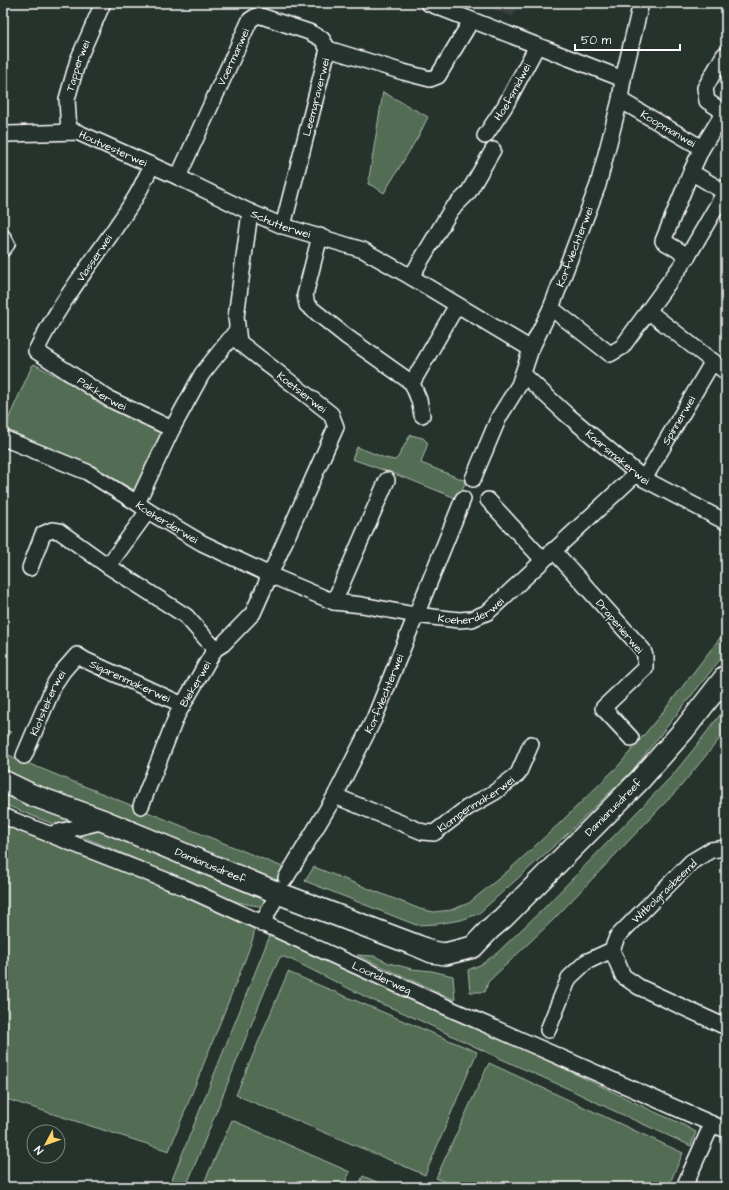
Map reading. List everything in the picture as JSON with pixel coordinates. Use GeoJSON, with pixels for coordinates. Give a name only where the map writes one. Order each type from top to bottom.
{"type":"FeatureCollection","features":[{"type":"Feature","properties":{"kind":"street","name":"Tapperwei"},"geometry":{"type":"LineString","coordinates":[[69,132],[67,99],[78,60],[103,3]]}},
{"type":"Feature","properties":{"kind":"street"},"geometry":{"type":"LineString","coordinates":[[428,3],[623,79]]}},
{"type":"Feature","properties":{"kind":"street","name":"Korfvlechterwei"},"geometry":{"type":"LineString","coordinates":[[473,479],[499,417],[519,385],[531,349],[551,308],[598,184],[620,100],[623,79],[641,3]]}},
{"type":"Feature","properties":{"kind":"street","name":"Voermanwei"},"geometry":{"type":"LineString","coordinates":[[178,177],[250,20],[258,15],[309,32],[322,39],[328,49]]}},
{"type":"Feature","properties":{"kind":"street","name":"Leemgraverwei"},"geometry":{"type":"LineString","coordinates":[[283,226],[328,49],[430,79],[438,76],[471,20]]}},
{"type":"Feature","properties":{"kind":"street","name":"Hoefsmidwei"},"geometry":{"type":"LineString","coordinates":[[485,136],[505,106],[537,46]]}},
{"type":"Feature","properties":{"kind":"street","name":"Koopmanwei"},"geometry":{"type":"LineString","coordinates":[[620,100],[702,148],[724,112],[707,101],[705,88],[724,55]]}},
{"type":"Feature","properties":{"kind":"street","name":"Houtvesterwei"},"geometry":{"type":"LineString","coordinates":[[3,136],[8,134],[77,132],[152,165]]}},
{"type":"Feature","properties":{"kind":"street"},"geometry":{"type":"LineString","coordinates":[[688,256],[663,241],[702,148]]}},
{"type":"Feature","properties":{"kind":"street"},"geometry":{"type":"LineString","coordinates":[[412,277],[451,210],[468,193],[493,150]]}},
{"type":"Feature","properties":{"kind":"street","name":"Schutterwei"},"geometry":{"type":"LineString","coordinates":[[152,165],[250,212],[283,226],[363,250],[412,277],[531,349]]}},
{"type":"Feature","properties":{"kind":"street","name":"Vlasserwei"},"geometry":{"type":"LineString","coordinates":[[36,352],[45,333],[68,295],[136,197],[152,165]]}},
{"type":"Feature","properties":{"kind":"street"},"geometry":{"type":"LineString","coordinates":[[551,308],[610,354],[622,347],[688,256],[725,192],[691,172]]}},
{"type":"Feature","properties":{"kind":"street","name":"Koetsierwei"},"geometry":{"type":"LineString","coordinates":[[250,212],[236,317],[239,342],[331,414],[336,428],[270,575]]}},
{"type":"Feature","properties":{"kind":"street"},"geometry":{"type":"LineString","coordinates":[[3,236],[6,244],[3,249]]}},
{"type":"Feature","properties":{"kind":"street"},"geometry":{"type":"LineString","coordinates":[[320,236],[305,295],[307,305],[347,337],[412,383],[419,400],[422,415]]}},
{"type":"Feature","properties":{"kind":"street"},"geometry":{"type":"LineString","coordinates":[[412,383],[457,305]]}},
{"type":"Feature","properties":{"kind":"street"},"geometry":{"type":"LineString","coordinates":[[648,311],[696,347],[726,372]]}},
{"type":"Feature","properties":{"kind":"street"},"geometry":{"type":"LineString","coordinates":[[108,566],[142,506],[172,429],[202,374],[238,330]]}},
{"type":"Feature","properties":{"kind":"street","name":"Pakkerwei"},"geometry":{"type":"LineString","coordinates":[[36,352],[109,399],[172,429]]}},
{"type":"Feature","properties":{"kind":"street","name":"Spinnerwei"},"geometry":{"type":"LineString","coordinates":[[640,476],[713,361]]}},
{"type":"Feature","properties":{"kind":"street","name":"Kaarsmakerwei"},"geometry":{"type":"LineString","coordinates":[[523,374],[565,413],[640,476],[726,522]]}},
{"type":"Feature","properties":{"kind":"street","name":"Koeherderwei"},"geometry":{"type":"LineString","coordinates":[[3,438],[88,472],[202,543],[270,575],[334,602],[415,615],[459,620],[472,619],[488,612],[548,555],[640,476]]}},
{"type":"Feature","properties":{"kind":"street"},"geometry":{"type":"LineString","coordinates":[[334,602],[387,480]]}},
{"type":"Feature","properties":{"kind":"street","name":"Korfvlechterwei"},"geometry":{"type":"LineString","coordinates":[[262,924],[282,886],[335,796],[374,719],[463,499]]}},
{"type":"Feature","properties":{"kind":"street"},"geometry":{"type":"LineString","coordinates":[[488,500],[548,555]]}},
{"type":"Feature","properties":{"kind":"street"},"geometry":{"type":"LineString","coordinates":[[30,568],[43,534],[52,530],[60,531],[108,566],[186,616],[215,649]]}},
{"type":"Feature","properties":{"kind":"street","name":"Drapenierwei"},"geometry":{"type":"LineString","coordinates":[[548,555],[643,650],[645,656],[645,668],[603,708],[631,738]]}},
{"type":"Feature","properties":{"kind":"street","name":"Blekerwei"},"geometry":{"type":"LineString","coordinates":[[141,806],[177,715],[215,649],[223,644],[254,613],[270,575]]}},
{"type":"Feature","properties":{"kind":"street","name":"Sigarenmakerwei"},"geometry":{"type":"LineString","coordinates":[[77,655],[184,705]]}},
{"type":"Feature","properties":{"kind":"street","name":"Klotstekerwei"},"geometry":{"type":"LineString","coordinates":[[24,756],[55,683],[77,655]]}},
{"type":"Feature","properties":{"kind":"street","name":"Damianusdreef"},"geometry":{"type":"LineString","coordinates":[[3,781],[32,795],[282,886],[418,946],[431,942],[457,938],[490,928],[503,918],[639,781],[684,730],[726,676]]}},
{"type":"Feature","properties":{"kind":"street","name":"Klompenmakerwei"},"geometry":{"type":"LineString","coordinates":[[335,796],[423,832],[434,833],[467,808],[495,792],[518,774],[530,744]]}},
{"type":"Feature","properties":{"kind":"street","name":"Loonderweg"},"geometry":{"type":"LineString","coordinates":[[3,816],[183,887],[445,1007],[726,1130]]}},
{"type":"Feature","properties":{"kind":"street"},"geometry":{"type":"LineString","coordinates":[[51,834],[104,821]]}},
{"type":"Feature","properties":{"kind":"street","name":"Witbolgrasbeemd"},"geometry":{"type":"LineString","coordinates":[[612,950],[617,937],[691,862],[711,850],[726,848]]}},
{"type":"Feature","properties":{"kind":"street"},"geometry":{"type":"LineString","coordinates":[[548,1030],[569,978],[586,962],[612,950],[623,976],[638,987],[726,1027]]}},
{"type":"Feature","properties":{"kind":"street"},"geometry":{"type":"LineString","coordinates":[[684,1187],[712,1124]]}},
{"type":"Feature","properties":{"kind":"shaded area"},"geometry":{"type":"Polygon","coordinates":[[[478,3],[519,3],[513,17],[478,3]]]}},
{"type":"Feature","properties":{"kind":"green space"},"geometry":{"type":"Polygon","coordinates":[[[383,92],[428,117],[419,135],[384,193],[368,184],[383,92]]]}},
{"type":"Feature","properties":{"kind":"green space"},"geometry":{"type":"Polygon","coordinates":[[[34,364],[106,405],[165,432],[136,491],[89,466],[8,430],[6,424],[34,364]]]}},
{"type":"Feature","properties":{"kind":"green space"},"geometry":{"type":"Polygon","coordinates":[[[411,435],[423,438],[428,443],[421,463],[466,481],[458,499],[352,459],[357,447],[385,458],[395,460],[411,435]]]}},
{"type":"Feature","properties":{"kind":"green space"},"geometry":{"type":"Polygon","coordinates":[[[726,630],[726,652],[631,772],[564,837],[478,914],[461,920],[437,924],[416,925],[305,881],[314,867],[420,909],[434,912],[451,910],[469,903],[509,870],[620,764],[662,713],[726,630]]]}},
{"type":"Feature","properties":{"kind":"green space"},"geometry":{"type":"Polygon","coordinates":[[[726,707],[726,731],[681,786],[553,920],[488,982],[485,992],[470,992],[468,970],[482,964],[497,953],[543,909],[671,777],[726,707]]]}},
{"type":"Feature","properties":{"kind":"green space"},"geometry":{"type":"Polygon","coordinates":[[[3,729],[11,732],[3,746],[3,729]]]}},
{"type":"Feature","properties":{"kind":"green space"},"geometry":{"type":"Polygon","coordinates":[[[3,746],[4,753],[20,760],[285,868],[276,883],[13,777],[3,771],[3,746]]]}},
{"type":"Feature","properties":{"kind":"green space"},"geometry":{"type":"Polygon","coordinates":[[[3,789],[268,898],[263,906],[244,903],[213,893],[3,804],[3,789]]]}},
{"type":"Feature","properties":{"kind":"green space"},"geometry":{"type":"Polygon","coordinates":[[[3,823],[36,834],[255,927],[253,938],[245,960],[169,1151],[3,1098],[3,823]]]}},
{"type":"Feature","properties":{"kind":"green space"},"geometry":{"type":"Polygon","coordinates":[[[271,935],[517,1046],[678,1122],[696,1132],[691,1146],[404,1013],[372,1000],[292,960],[280,957],[268,983],[186,1187],[169,1187],[271,935]]]}},
{"type":"Feature","properties":{"kind":"green space"},"geometry":{"type":"Polygon","coordinates":[[[357,955],[374,956],[389,963],[412,969],[432,971],[453,976],[455,1000],[357,955]]]}},
{"type":"Feature","properties":{"kind":"green space"},"geometry":{"type":"Polygon","coordinates":[[[288,972],[477,1052],[425,1175],[236,1095],[288,972]]]}},
{"type":"Feature","properties":{"kind":"green space"},"geometry":{"type":"Polygon","coordinates":[[[489,1063],[683,1153],[668,1187],[456,1187],[436,1178],[489,1063]]]}},
{"type":"Feature","properties":{"kind":"green space"},"geometry":{"type":"Polygon","coordinates":[[[232,1120],[350,1172],[343,1187],[202,1187],[232,1120]]]}},
{"type":"Feature","properties":{"kind":"green space"},"geometry":{"type":"Polygon","coordinates":[[[363,1176],[388,1187],[358,1187],[363,1176]]]}}]}
